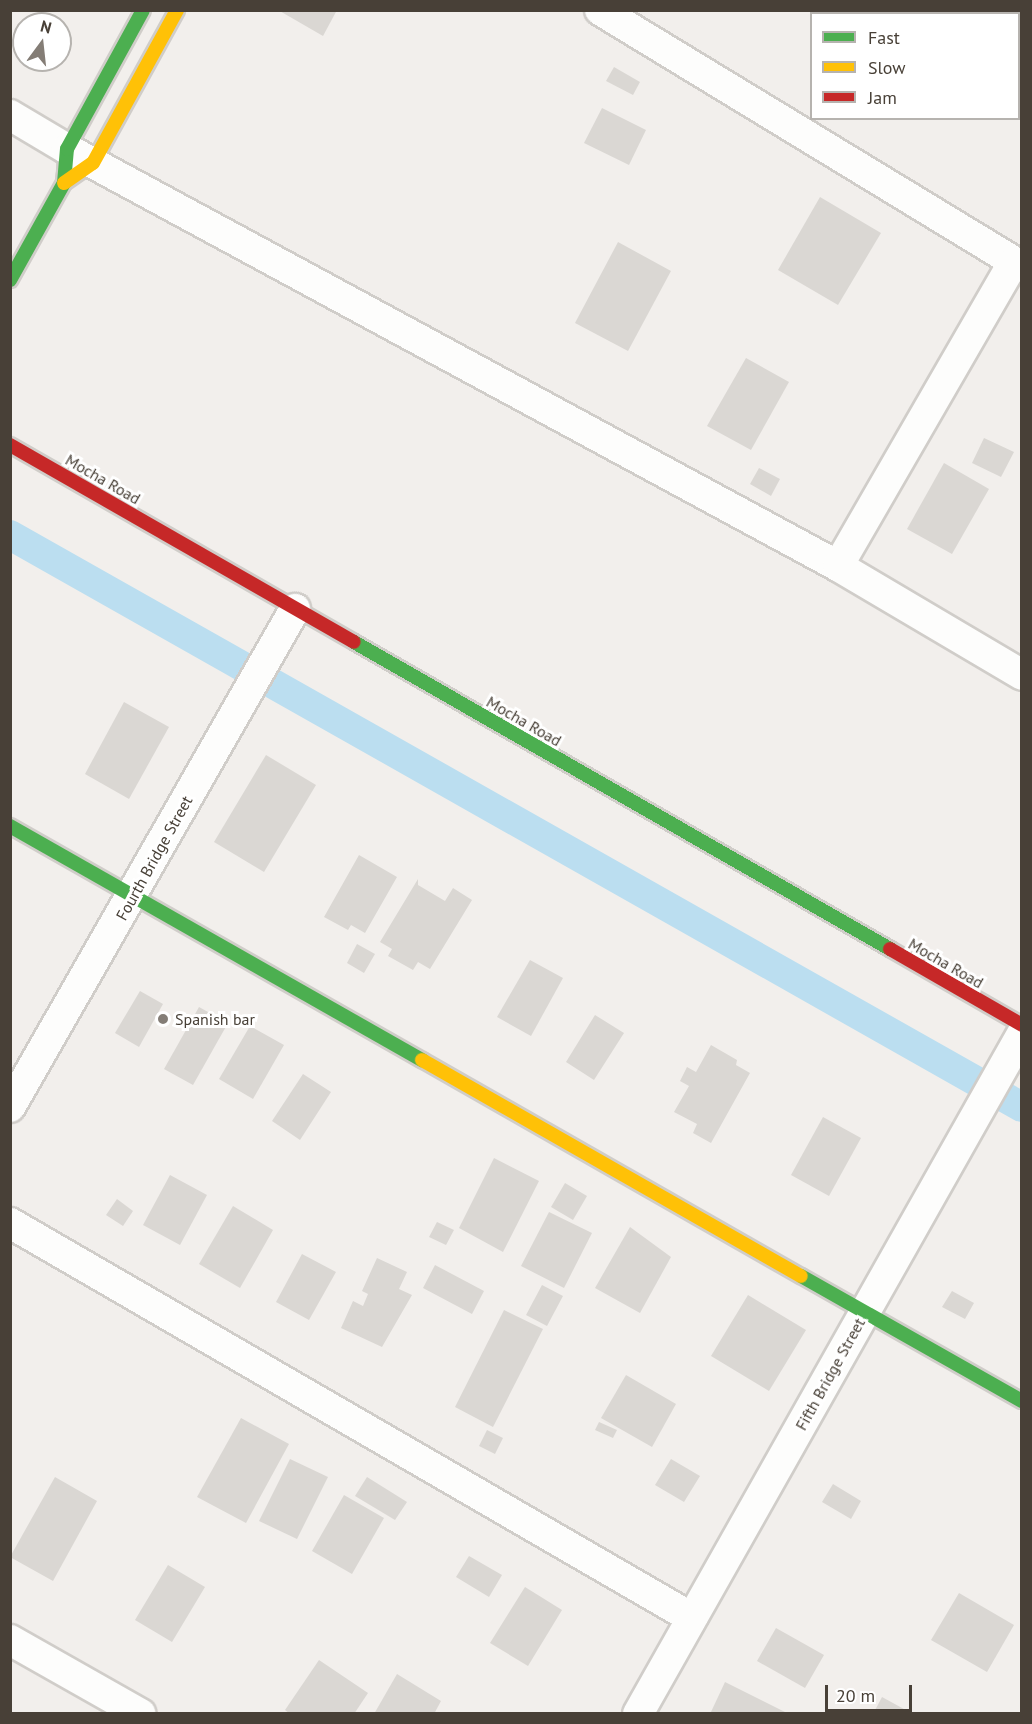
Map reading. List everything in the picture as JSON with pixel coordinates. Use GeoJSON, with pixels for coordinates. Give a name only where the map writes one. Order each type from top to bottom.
{"type":"FeatureCollection","features":[{"type":"Feature","properties":{"kind":"street"},"geometry":{"type":"LineString","coordinates":[[10,280],[64,183],[66,149],[143,10]]}},
{"type":"Feature","properties":{"kind":"street"},"geometry":{"type":"LineString","coordinates":[[64,183],[93,163],[177,10]]}},
{"type":"Feature","properties":{"kind":"street"},"geometry":{"type":"LineString","coordinates":[[600,10],[1017,265],[838,566]]}},
{"type":"Feature","properties":{"kind":"street"},"geometry":{"type":"LineString","coordinates":[[10,115],[66,149],[838,566],[1022,675]]}},
{"type":"Feature","properties":{"kind":"street","name":"Mocha Road"},"geometry":{"type":"LineString","coordinates":[[10,445],[1022,1025]]}},
{"type":"Feature","properties":{"kind":"street","name":"Fourth Bridge Street"},"geometry":{"type":"LineString","coordinates":[[10,1107],[135,895],[295,609]]}},
{"type":"Feature","properties":{"kind":"street"},"geometry":{"type":"LineString","coordinates":[[10,826],[1022,1401]]}},
{"type":"Feature","properties":{"kind":"street","name":"Fifth Bridge Street"},"geometry":{"type":"LineString","coordinates":[[638,1713],[1022,1034]]}},
{"type":"Feature","properties":{"kind":"street"},"geometry":{"type":"LineString","coordinates":[[10,1223],[692,1618]]}},
{"type":"Feature","properties":{"kind":"street"},"geometry":{"type":"LineString","coordinates":[[10,1640],[141,1713]]}},
{"type":"Feature","properties":{"kind":"building"},"geometry":{"type":"Polygon","coordinates":[[[278,10],[337,10],[323,36],[278,10]]]}},
{"type":"Feature","properties":{"kind":"building"},"geometry":{"type":"Polygon","coordinates":[[[614,67],[640,82],[633,95],[606,81],[614,67]]]}},
{"type":"Feature","properties":{"kind":"building"},"geometry":{"type":"Polygon","coordinates":[[[602,108],[646,130],[629,165],[584,143],[602,108]]]}},
{"type":"Feature","properties":{"kind":"building"},"geometry":{"type":"Polygon","coordinates":[[[820,197],[881,233],[838,305],[778,270],[820,197]]]}},
{"type":"Feature","properties":{"kind":"building"},"geometry":{"type":"Polygon","coordinates":[[[618,242],[671,271],[628,351],[575,323],[618,242]]]}},
{"type":"Feature","properties":{"kind":"building"},"geometry":{"type":"Polygon","coordinates":[[[746,358],[789,382],[751,450],[707,426],[746,358]]]}},
{"type":"Feature","properties":{"kind":"building"},"geometry":{"type":"Polygon","coordinates":[[[984,438],[1014,452],[1001,477],[972,463],[984,438]]]}},
{"type":"Feature","properties":{"kind":"building"},"geometry":{"type":"Polygon","coordinates":[[[944,463],[989,489],[952,554],[907,529],[944,463]]]}},
{"type":"Feature","properties":{"kind":"building"},"geometry":{"type":"Polygon","coordinates":[[[759,468],[780,479],[771,496],[750,484],[759,468]]]}},
{"type":"Feature","properties":{"kind":"building"},"geometry":{"type":"Polygon","coordinates":[[[124,702],[169,727],[129,799],[85,774],[124,702]]]}},
{"type":"Feature","properties":{"kind":"building"},"geometry":{"type":"Polygon","coordinates":[[[266,755],[316,785],[264,872],[214,842],[266,755]]]}},
{"type":"Feature","properties":{"kind":"building"},"geometry":{"type":"Polygon","coordinates":[[[359,855],[397,877],[365,933],[351,925],[348,930],[324,917],[359,855]]]}},
{"type":"Feature","properties":{"kind":"building"},"geometry":{"type":"Polygon","coordinates":[[[418,879],[418,885],[445,901],[453,888],[472,900],[430,969],[418,962],[413,970],[388,956],[392,949],[380,942],[418,879]]]}},
{"type":"Feature","properties":{"kind":"building"},"geometry":{"type":"Polygon","coordinates":[[[357,944],[375,954],[364,973],[347,963],[357,944]]]}},
{"type":"Feature","properties":{"kind":"building"},"geometry":{"type":"Polygon","coordinates":[[[530,960],[563,978],[531,1036],[497,1017],[530,960]]]}},
{"type":"Feature","properties":{"kind":"building"},"geometry":{"type":"Polygon","coordinates":[[[140,991],[163,1004],[139,1047],[115,1033],[140,991]]]}},
{"type":"Feature","properties":{"kind":"building"},"geometry":{"type":"Polygon","coordinates":[[[199,1007],[228,1023],[193,1085],[164,1069],[199,1007]]]}},
{"type":"Feature","properties":{"kind":"building"},"geometry":{"type":"Polygon","coordinates":[[[595,1015],[624,1033],[594,1080],[566,1062],[595,1015]]]}},
{"type":"Feature","properties":{"kind":"building"},"geometry":{"type":"Polygon","coordinates":[[[250,1026],[284,1045],[253,1099],[219,1079],[250,1026]]]}},
{"type":"Feature","properties":{"kind":"building"},"geometry":{"type":"Polygon","coordinates":[[[711,1045],[737,1060],[736,1065],[750,1073],[711,1143],[693,1133],[697,1124],[674,1112],[689,1086],[680,1081],[687,1067],[696,1072],[711,1045]]]}},
{"type":"Feature","properties":{"kind":"building"},"geometry":{"type":"Polygon","coordinates":[[[303,1074],[331,1092],[300,1140],[272,1121],[303,1074]]]}},
{"type":"Feature","properties":{"kind":"building"},"geometry":{"type":"Polygon","coordinates":[[[823,1117],[861,1138],[829,1196],[791,1175],[823,1117]]]}},
{"type":"Feature","properties":{"kind":"building"},"geometry":{"type":"Polygon","coordinates":[[[494,1158],[539,1181],[503,1252],[459,1228],[494,1158]]]}},
{"type":"Feature","properties":{"kind":"building"},"geometry":{"type":"Polygon","coordinates":[[[170,1175],[207,1195],[180,1245],[143,1225],[170,1175]]]}},
{"type":"Feature","properties":{"kind":"building"},"geometry":{"type":"Polygon","coordinates":[[[565,1183],[587,1196],[573,1220],[551,1207],[565,1183]]]}},
{"type":"Feature","properties":{"kind":"building"},"geometry":{"type":"Polygon","coordinates":[[[117,1199],[133,1211],[123,1226],[106,1215],[117,1199]]]}},
{"type":"Feature","properties":{"kind":"building"},"geometry":{"type":"Polygon","coordinates":[[[233,1206],[273,1230],[240,1288],[199,1264],[233,1206]]]}},
{"type":"Feature","properties":{"kind":"building"},"geometry":{"type":"Polygon","coordinates":[[[549,1212],[592,1233],[564,1288],[521,1266],[549,1212]]]}},
{"type":"Feature","properties":{"kind":"building"},"geometry":{"type":"Polygon","coordinates":[[[437,1222],[454,1230],[446,1245],[429,1237],[437,1222]]]}},
{"type":"Feature","properties":{"kind":"building"},"geometry":{"type":"Polygon","coordinates":[[[630,1227],[671,1257],[640,1313],[595,1288],[630,1227]]]}},
{"type":"Feature","properties":{"kind":"building"},"geometry":{"type":"Polygon","coordinates":[[[302,1254],[336,1272],[309,1320],[276,1302],[302,1254]]]}},
{"type":"Feature","properties":{"kind":"building"},"geometry":{"type":"Polygon","coordinates":[[[377,1258],[407,1272],[399,1289],[412,1295],[382,1347],[341,1328],[353,1301],[363,1306],[368,1294],[362,1291],[377,1258]]]}},
{"type":"Feature","properties":{"kind":"building"},"geometry":{"type":"Polygon","coordinates":[[[435,1265],[484,1291],[472,1314],[423,1288],[435,1265]]]}},
{"type":"Feature","properties":{"kind":"building"},"geometry":{"type":"Polygon","coordinates":[[[542,1285],[563,1296],[547,1326],[526,1315],[542,1285]]]}},
{"type":"Feature","properties":{"kind":"building"},"geometry":{"type":"Polygon","coordinates":[[[952,1291],[974,1303],[965,1319],[942,1307],[952,1291]]]}},
{"type":"Feature","properties":{"kind":"building"},"geometry":{"type":"Polygon","coordinates":[[[748,1295],[806,1330],[769,1391],[711,1356],[748,1295]]]}},
{"type":"Feature","properties":{"kind":"building"},"geometry":{"type":"Polygon","coordinates":[[[504,1310],[543,1329],[493,1427],[455,1407],[504,1310]]]}},
{"type":"Feature","properties":{"kind":"building"},"geometry":{"type":"Polygon","coordinates":[[[626,1375],[676,1404],[652,1447],[601,1418],[626,1375]]]}},
{"type":"Feature","properties":{"kind":"building"},"geometry":{"type":"Polygon","coordinates":[[[241,1418],[289,1444],[246,1523],[197,1497],[241,1418]]]}},
{"type":"Feature","properties":{"kind":"building"},"geometry":{"type":"Polygon","coordinates":[[[599,1422],[617,1430],[613,1438],[595,1430],[599,1422]]]}},
{"type":"Feature","properties":{"kind":"building"},"geometry":{"type":"Polygon","coordinates":[[[487,1430],[503,1438],[495,1454],[479,1446],[487,1430]]]}},
{"type":"Feature","properties":{"kind":"building"},"geometry":{"type":"Polygon","coordinates":[[[290,1459],[328,1477],[297,1539],[259,1521],[290,1459]]]}},
{"type":"Feature","properties":{"kind":"building"},"geometry":{"type":"Polygon","coordinates":[[[671,1459],[700,1476],[684,1502],[655,1485],[671,1459]]]}},
{"type":"Feature","properties":{"kind":"building"},"geometry":{"type":"Polygon","coordinates":[[[55,1477],[97,1501],[53,1581],[10,1557],[55,1477]]]}},
{"type":"Feature","properties":{"kind":"building"},"geometry":{"type":"Polygon","coordinates":[[[367,1477],[407,1502],[395,1520],[355,1496],[367,1477]]]}},
{"type":"Feature","properties":{"kind":"building"},"geometry":{"type":"Polygon","coordinates":[[[833,1484],[861,1501],[851,1519],[822,1502],[833,1484]]]}},
{"type":"Feature","properties":{"kind":"building"},"geometry":{"type":"Polygon","coordinates":[[[344,1495],[384,1518],[352,1574],[312,1551],[344,1495]]]}},
{"type":"Feature","properties":{"kind":"building"},"geometry":{"type":"Polygon","coordinates":[[[469,1556],[502,1575],[489,1597],[456,1577],[469,1556]]]}},
{"type":"Feature","properties":{"kind":"building"},"geometry":{"type":"Polygon","coordinates":[[[168,1565],[205,1587],[172,1642],[135,1620],[168,1565]]]}},
{"type":"Feature","properties":{"kind":"building"},"geometry":{"type":"Polygon","coordinates":[[[525,1587],[562,1610],[528,1666],[490,1643],[525,1587]]]}},
{"type":"Feature","properties":{"kind":"building"},"geometry":{"type":"Polygon","coordinates":[[[959,1593],[1014,1625],[987,1672],[931,1640],[959,1593]]]}},
{"type":"Feature","properties":{"kind":"building"},"geometry":{"type":"Polygon","coordinates":[[[776,1628],[824,1655],[805,1688],[757,1661],[776,1628]]]}},
{"type":"Feature","properties":{"kind":"building"},"geometry":{"type":"Polygon","coordinates":[[[319,1660],[368,1693],[354,1714],[290,1714],[285,1710],[319,1660]]]}},
{"type":"Feature","properties":{"kind":"building"},"geometry":{"type":"Polygon","coordinates":[[[397,1674],[441,1701],[434,1714],[374,1714],[397,1674]]]}},
{"type":"Feature","properties":{"kind":"building"},"geometry":{"type":"Polygon","coordinates":[[[725,1682],[789,1714],[710,1714],[725,1682]]]}},
{"type":"Feature","properties":{"kind":"building"},"geometry":{"type":"Polygon","coordinates":[[[882,1697],[913,1714],[873,1714],[882,1697]]]}},
{"type":"Feature","properties":{"kind":"waterway"},"geometry":{"type":"LineString","coordinates":[[10,535],[1022,1107]]}},
{"type":"Feature","properties":{"kind":"traffic: fast"},"geometry":{"type":"LineString","coordinates":[[10,280],[64,183],[67,149],[143,10]]}},
{"type":"Feature","properties":{"kind":"traffic: fast"},"geometry":{"type":"LineString","coordinates":[[354,642],[890,949]]}},
{"type":"Feature","properties":{"kind":"traffic: fast"},"geometry":{"type":"LineString","coordinates":[[10,826],[422,1060]]}},
{"type":"Feature","properties":{"kind":"traffic: fast"},"geometry":{"type":"LineString","coordinates":[[801,1276],[1022,1401]]}},
{"type":"Feature","properties":{"kind":"traffic: slow"},"geometry":{"type":"LineString","coordinates":[[64,183],[93,163],[177,10]]}},
{"type":"Feature","properties":{"kind":"traffic: slow"},"geometry":{"type":"LineString","coordinates":[[422,1060],[801,1276]]}},
{"type":"Feature","properties":{"kind":"traffic: jam"},"geometry":{"type":"LineString","coordinates":[[10,445],[354,642]]}},
{"type":"Feature","properties":{"kind":"traffic: jam"},"geometry":{"type":"LineString","coordinates":[[890,949],[1022,1025]]}},
{"type":"Feature","properties":{"kind":"place","name":"Spanish bar"},"geometry":{"type":"Point","coordinates":[163,1019]}}]}
